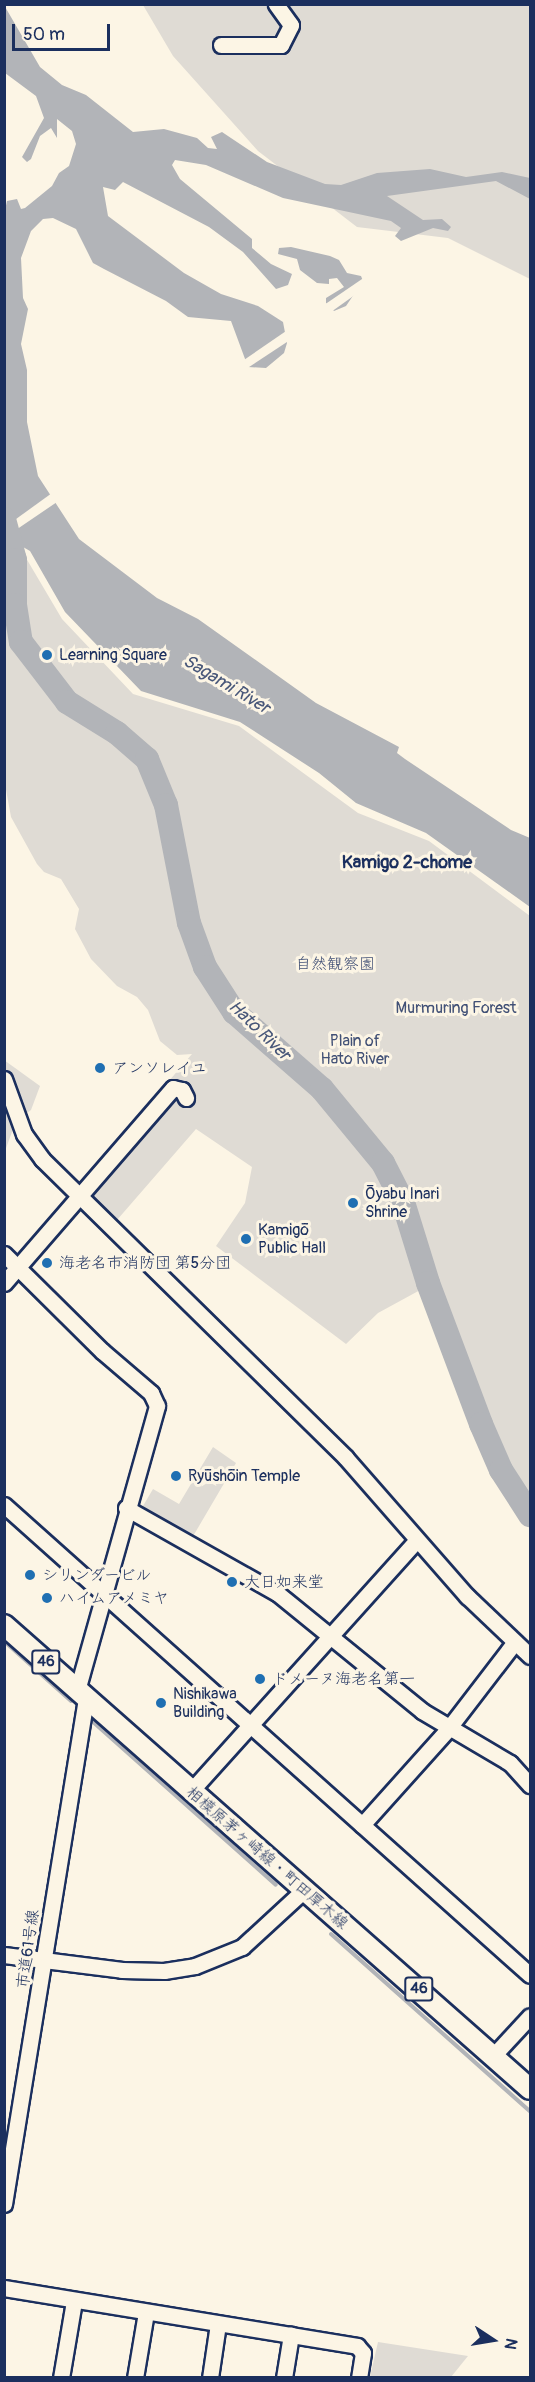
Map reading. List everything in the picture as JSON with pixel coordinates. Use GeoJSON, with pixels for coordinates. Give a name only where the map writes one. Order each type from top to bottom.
{"type":"FeatureCollection","features":[{"type":"Feature","properties":{"kind":"main road","name":"相模原茅ヶ崎線・町田厚木線"},"geometry":{"type":"LineString","coordinates":[[4,1625],[531,2090]]}},
{"type":"Feature","properties":{"kind":"street"},"geometry":{"type":"LineString","coordinates":[[222,45],[281,45],[291,25],[276,4]]}},
{"type":"Feature","properties":{"kind":"street"},"geometry":{"type":"LineString","coordinates":[[4,1079],[33,1147],[80,1197],[346,1458],[417,1540],[514,1643],[531,1656]]}},
{"type":"Feature","properties":{"kind":"street"},"geometry":{"type":"LineString","coordinates":[[4,1282],[173,1088],[182,1090],[186,1098]]}},
{"type":"Feature","properties":{"kind":"street"},"geometry":{"type":"LineString","coordinates":[[4,1254],[18,1268]]}},
{"type":"Feature","properties":{"kind":"street","name":"市道61号線"},"geometry":{"type":"LineString","coordinates":[[4,2204],[45,1961],[82,1694],[126,1508],[155,1414],[156,1398],[18,1268]]}},
{"type":"Feature","properties":{"kind":"street"},"geometry":{"type":"LineString","coordinates":[[4,1504],[531,1975]]}},
{"type":"Feature","properties":{"kind":"street"},"geometry":{"type":"LineString","coordinates":[[126,1508],[263,1583],[448,1729],[510,1763],[531,1785]]}},
{"type":"Feature","properties":{"kind":"street"},"geometry":{"type":"LineString","coordinates":[[190,1791],[329,1634],[417,1540]]}},
{"type":"Feature","properties":{"kind":"street"},"geometry":{"type":"LineString","coordinates":[[362,1825],[448,1729],[514,1643]]}},
{"type":"Feature","properties":{"kind":"street"},"geometry":{"type":"LineString","coordinates":[[4,1955],[122,1970],[195,1966],[242,1947],[286,1910],[304,1890]]}},
{"type":"Feature","properties":{"kind":"street"},"geometry":{"type":"LineString","coordinates":[[494,2056],[531,2016]]}},
{"type":"Feature","properties":{"kind":"street"},"geometry":{"type":"LineString","coordinates":[[4,2288],[357,2346],[363,2354],[359,2378]]}},
{"type":"Feature","properties":{"kind":"street"},"geometry":{"type":"LineString","coordinates":[[61,2378],[74,2301]]}},
{"type":"Feature","properties":{"kind":"street"},"geometry":{"type":"LineString","coordinates":[[135,2378],[146,2312]]}},
{"type":"Feature","properties":{"kind":"street"},"geometry":{"type":"LineString","coordinates":[[210,2378],[218,2324]]}},
{"type":"Feature","properties":{"kind":"street"},"geometry":{"type":"LineString","coordinates":[[284,2378],[291,2335]]}},
{"type":"Feature","properties":{"kind":"green space"},"geometry":{"type":"Polygon","coordinates":[[[143,5],[530,5],[530,279],[448,238],[357,227],[258,151],[173,56],[143,5]]]}},
{"type":"Feature","properties":{"kind":"green space","name":"自然観察園"},"geometry":{"type":"Polygon","coordinates":[[[26,558],[62,619],[133,694],[239,726],[358,813],[429,841],[530,916],[530,1502],[506,1462],[470,1382],[433,1283],[378,1313],[346,1344],[216,1246],[245,1203],[252,1167],[196,1129],[117,1220],[79,1186],[192,1054],[177,1055],[160,1041],[148,1010],[137,997],[117,986],[91,959],[75,929],[79,909],[61,879],[44,872],[37,864],[11,817],[5,784],[5,572],[26,558]]]}},
{"type":"Feature","properties":{"kind":"green space"},"geometry":{"type":"Polygon","coordinates":[[[4,1060],[40,1086],[31,1110],[16,1121],[5,1151],[4,1060]]]}},
{"type":"Feature","properties":{"kind":"green space"},"geometry":{"type":"Polygon","coordinates":[[[213,1447],[236,1463],[192,1538],[140,1511],[153,1489],[179,1504],[213,1447]]]}},
{"type":"Feature","properties":{"kind":"green space"},"geometry":{"type":"Polygon","coordinates":[[[378,2342],[468,2356],[451,2377],[370,2377],[378,2342]]]}},
{"type":"Feature","properties":{"kind":"water","name":"Sagami River"},"geometry":{"type":"Polygon","coordinates":[[[4,5],[40,67],[62,85],[86,95],[133,132],[164,129],[197,138],[208,148],[217,149],[211,137],[222,132],[267,162],[325,184],[341,185],[377,173],[430,169],[466,177],[502,172],[530,178],[530,199],[496,181],[387,196],[423,220],[442,219],[451,227],[448,231],[433,228],[401,241],[395,236],[401,228],[391,221],[283,198],[206,165],[175,160],[172,165],[180,179],[252,239],[252,248],[271,264],[292,274],[288,285],[276,289],[243,252],[209,227],[123,182],[115,190],[103,187],[108,216],[184,273],[221,294],[258,306],[283,322],[287,343],[284,353],[266,368],[248,367],[231,321],[188,317],[166,301],[93,263],[76,229],[53,218],[43,219],[31,231],[21,258],[23,298],[28,309],[21,344],[27,370],[27,422],[38,476],[79,539],[157,598],[198,619],[316,703],[399,747],[397,753],[405,759],[511,830],[530,838],[530,907],[426,833],[356,803],[319,773],[240,722],[141,691],[65,612],[30,551],[16,543],[5,528],[5,210],[7,201],[17,199],[21,209],[25,208],[52,186],[59,173],[69,166],[76,144],[72,131],[57,119],[57,138],[51,128],[40,136],[31,159],[27,162],[22,157],[44,118],[36,96],[5,73],[4,5]]]}},
{"type":"Feature","properties":{"kind":"water"},"geometry":{"type":"Polygon","coordinates":[[[291,247],[330,256],[339,260],[347,273],[361,276],[363,281],[346,306],[334,311],[326,303],[326,298],[344,287],[337,278],[329,279],[329,284],[317,283],[300,270],[297,259],[278,254],[279,248],[291,247]]]}},
{"type":"Feature","properties":{"kind":"pier"},"geometry":{"type":"Polygon","coordinates":[[[365,277],[359,292],[331,312],[324,305],[365,277]]]}},
{"type":"Feature","properties":{"kind":"pier"},"geometry":{"type":"Polygon","coordinates":[[[289,329],[290,340],[246,369],[241,362],[289,329]]]}},
{"type":"Feature","properties":{"kind":"pier"},"geometry":{"type":"Polygon","coordinates":[[[52,493],[57,502],[7,536],[5,527],[52,493]]]}},
{"type":"Feature","properties":{"kind":"waterway","name":"Hato River"},"geometry":{"type":"LineString","coordinates":[[4,519],[15,560],[15,605],[21,642],[67,702],[117,733],[147,759],[166,805],[189,923],[205,967],[234,1012],[322,1089],[383,1163],[403,1202],[428,1283],[481,1424],[501,1470],[530,1515]]}},
{"type":"Feature","properties":{"kind":"waterway"},"geometry":{"type":"LineString","coordinates":[[4,1641],[71,1701]]}},
{"type":"Feature","properties":{"kind":"waterway"},"geometry":{"type":"LineString","coordinates":[[92,1721],[276,1885]]}},
{"type":"Feature","properties":{"kind":"waterway"},"geometry":{"type":"LineString","coordinates":[[331,1934],[530,2111]]}},
{"type":"Feature","properties":{"kind":"place","name":"Learning Square"},"geometry":{"type":"Point","coordinates":[47,655]}},
{"type":"Feature","properties":{"kind":"place","name":"アンソレイユ"},"geometry":{"type":"Point","coordinates":[100,1068]}},
{"type":"Feature","properties":{"kind":"place","name":"Ōyabu Inari Shrine"},"geometry":{"type":"Point","coordinates":[353,1203]}},
{"type":"Feature","properties":{"kind":"place","name":"Kamigō Public Hall"},"geometry":{"type":"Point","coordinates":[246,1239]}},
{"type":"Feature","properties":{"kind":"place","name":"海老名市消防団 第5分団"},"geometry":{"type":"Point","coordinates":[47,1263]}},
{"type":"Feature","properties":{"kind":"place","name":"Ryūshōin Temple"},"geometry":{"type":"Point","coordinates":[176,1476]}},
{"type":"Feature","properties":{"kind":"place","name":"シリンダービル"},"geometry":{"type":"Point","coordinates":[30,1575]}},
{"type":"Feature","properties":{"kind":"place","name":"大日如来堂"},"geometry":{"type":"Point","coordinates":[232,1582]}},
{"type":"Feature","properties":{"kind":"place","name":"ハイムアメミヤ"},"geometry":{"type":"Point","coordinates":[47,1598]}},
{"type":"Feature","properties":{"kind":"place","name":"ドメーヌ海老名第一"},"geometry":{"type":"Point","coordinates":[260,1679]}},
{"type":"Feature","properties":{"kind":"place","name":"Nishikawa Building"},"geometry":{"type":"Point","coordinates":[161,1703]}},
{"type":"Feature","properties":{"kind":"district","name":"Kamigo 2-chome"},"geometry":{"type":"Point","coordinates":[407,863]}},
{"type":"Feature","properties":{"kind":"park label","name":"Murmuring Forest"},"geometry":{"type":"Point","coordinates":[456,1008]}},
{"type":"Feature","properties":{"kind":"park label","name":"Plain of Hato River"},"geometry":{"type":"Point","coordinates":[355,1050]}}]}
